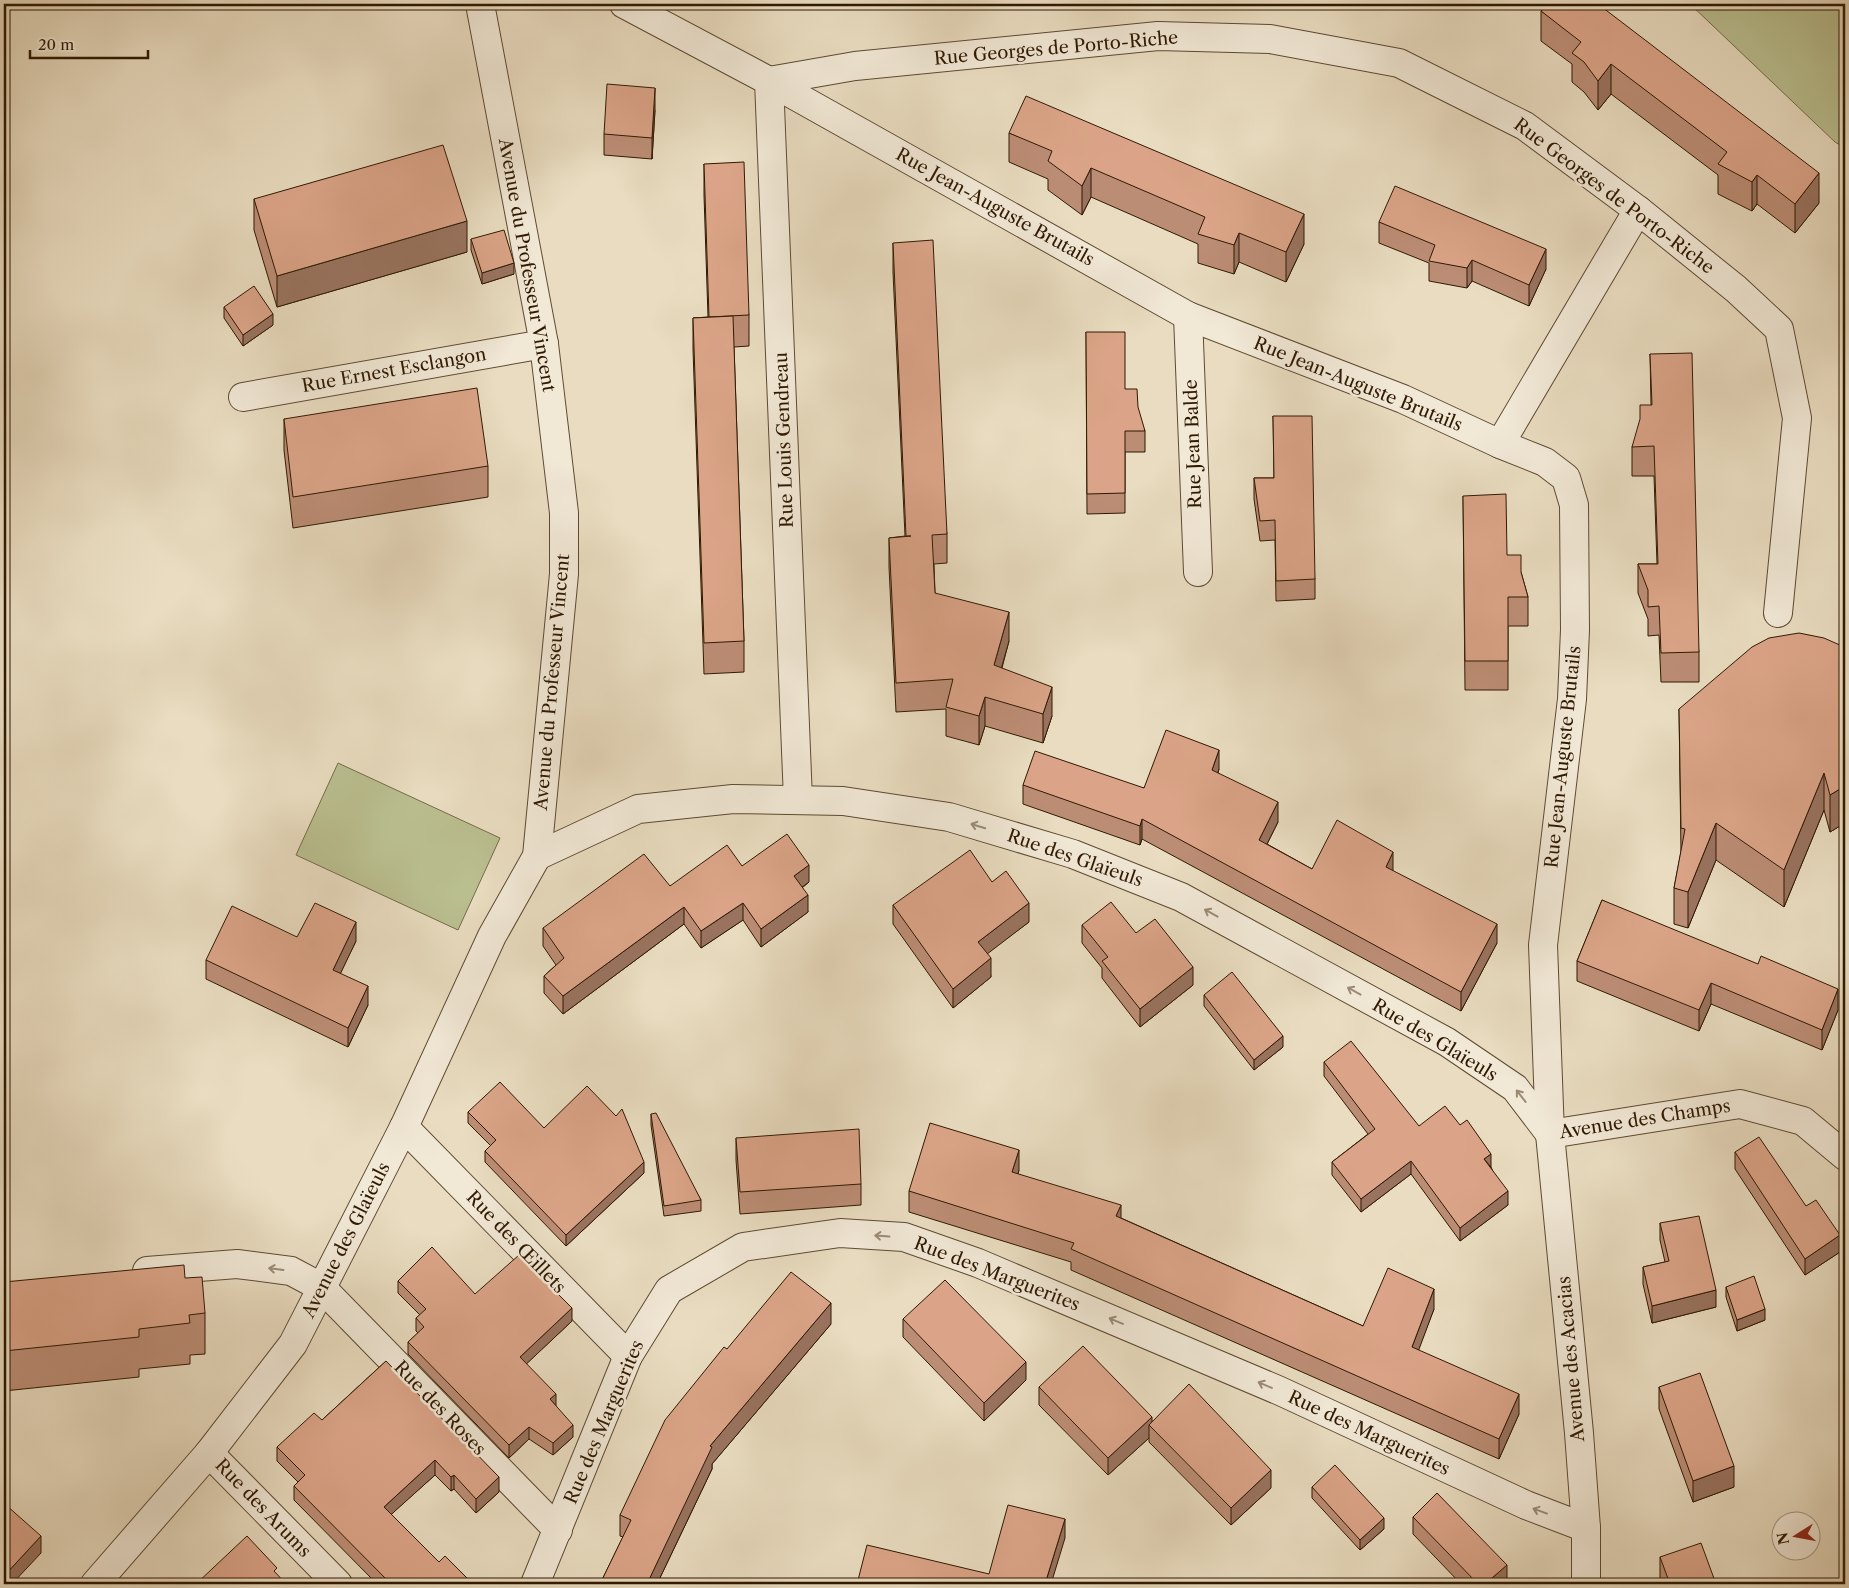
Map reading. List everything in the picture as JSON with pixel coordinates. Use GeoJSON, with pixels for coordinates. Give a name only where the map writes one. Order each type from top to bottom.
{"type":"FeatureCollection","features":[{"type":"Feature","properties":{"kind":"street","name":"Avenue du Professeur Vincent"},"geometry":{"type":"LineString","coordinates":[[480,4],[544,344],[564,513],[564,574],[537,856]]}},
{"type":"Feature","properties":{"kind":"street","name":"Rue Jean-Auguste Brutails"},"geometry":{"type":"LineString","coordinates":[[624,4],[769,81],[1188,316],[1404,399],[1500,444],[1545,462],[1566,478],[1574,505],[1575,630],[1572,699],[1543,945],[1550,1134]]}},
{"type":"Feature","properties":{"kind":"street","name":"Rue Georges de Porto-Riche"},"geometry":{"type":"LineString","coordinates":[[769,81],[855,66],[1158,36],[1270,39],[1399,63],[1525,126],[1638,210],[1736,289],[1779,329],[1796,418],[1778,613]]}},
{"type":"Feature","properties":{"kind":"street","name":"Rue Louis Gendreau"},"geometry":{"type":"LineString","coordinates":[[769,81],[798,800]]}},
{"type":"Feature","properties":{"kind":"street"},"geometry":{"type":"LineString","coordinates":[[1500,444],[1638,210]]}},
{"type":"Feature","properties":{"kind":"street","name":"Rue Jean Balde"},"geometry":{"type":"LineString","coordinates":[[1188,316],[1198,572]]}},
{"type":"Feature","properties":{"kind":"street","name":"Rue Ernest Esclangon"},"geometry":{"type":"LineString","coordinates":[[243,397],[544,344]]}},
{"type":"Feature","properties":{"kind":"street","name":"Rue des Glaïeuls"},"geometry":{"type":"LineString","coordinates":[[537,856],[638,809],[733,799],[843,801],[949,817],[1073,854],[1182,897],[1447,1042],[1515,1088],[1550,1134]]}},
{"type":"Feature","properties":{"kind":"street","name":"Avenue des Glaïeuls"},"geometry":{"type":"LineString","coordinates":[[95,1584],[209,1453],[293,1344],[404,1128],[492,936],[537,856]]}},
{"type":"Feature","properties":{"kind":"street","name":"Avenue des Champs"},"geometry":{"type":"LineString","coordinates":[[1550,1134],[1740,1104],[1803,1121],[1845,1156]]}},
{"type":"Feature","properties":{"kind":"street","name":"Rue des Œillets"},"geometry":{"type":"LineString","coordinates":[[404,1128],[628,1356]]}},
{"type":"Feature","properties":{"kind":"street","name":"Avenue des Acacias"},"geometry":{"type":"LineString","coordinates":[[1550,1134],[1586,1528],[1586,1584]]}},
{"type":"Feature","properties":{"kind":"street","name":"Rue des Marguerites"},"geometry":{"type":"LineString","coordinates":[[535,1584],[628,1356],[669,1290],[743,1247],[840,1233],[904,1237],[978,1263],[1280,1391],[1526,1505],[1586,1528]]}},
{"type":"Feature","properties":{"kind":"street","name":"Rue des Roses"},"geometry":{"type":"LineString","coordinates":[[120,1274],[237,1264],[291,1271],[321,1287],[558,1530]]}},
{"type":"Feature","properties":{"kind":"street","name":"Rue des Arums"},"geometry":{"type":"LineString","coordinates":[[209,1453],[338,1584]]}},
{"type":"Feature","properties":{"kind":"green space"},"geometry":{"type":"Polygon","coordinates":[[[1690,4],[1845,4],[1845,148],[1835,142],[1690,4]]]}},
{"type":"Feature","properties":{"kind":"green space"},"geometry":{"type":"Polygon","coordinates":[[[338,763],[500,838],[458,930],[296,855],[338,763]]]}},
{"type":"Feature","properties":{"kind":"building"},"geometry":{"type":"Polygon","coordinates":[[[1546,4],[1598,4],[1819,173],[1795,204],[1757,175],[1752,182],[1718,164],[1727,152],[1611,64],[1598,81],[1584,62],[1572,53],[1581,42],[1541,11],[1546,4]]]}},
{"type":"Feature","properties":{"kind":"building"},"geometry":{"type":"Polygon","coordinates":[[[607,84],[655,88],[652,138],[604,134],[607,84]]]}},
{"type":"Feature","properties":{"kind":"building"},"geometry":{"type":"Polygon","coordinates":[[[1026,96],[1304,214],[1286,252],[1239,233],[1234,245],[1198,234],[1205,217],[1091,168],[1082,186],[1048,161],[1052,151],[1009,133],[1026,96]]]}},
{"type":"Feature","properties":{"kind":"building"},"geometry":{"type":"Polygon","coordinates":[[[443,145],[467,221],[277,276],[254,199],[443,145]]]}},
{"type":"Feature","properties":{"kind":"building"},"geometry":{"type":"Polygon","coordinates":[[[744,162],[749,315],[709,317],[704,164],[744,162]]]}},
{"type":"Feature","properties":{"kind":"building"},"geometry":{"type":"Polygon","coordinates":[[[1395,186],[1546,249],[1529,285],[1472,260],[1467,268],[1429,261],[1435,245],[1379,222],[1395,186]]]}},
{"type":"Feature","properties":{"kind":"building"},"geometry":{"type":"Polygon","coordinates":[[[504,230],[514,263],[482,273],[471,239],[504,230]]]}},
{"type":"Feature","properties":{"kind":"building"},"geometry":{"type":"Polygon","coordinates":[[[933,240],[947,534],[932,535],[935,593],[1009,612],[994,665],[1052,687],[1043,714],[985,697],[979,716],[946,707],[953,679],[896,683],[889,538],[911,536],[906,536],[893,243],[933,240]]]}},
{"type":"Feature","properties":{"kind":"building"},"geometry":{"type":"Polygon","coordinates":[[[254,286],[273,314],[243,335],[224,307],[254,286]]]}},
{"type":"Feature","properties":{"kind":"building"},"geometry":{"type":"Polygon","coordinates":[[[733,316],[744,641],[704,643],[693,318],[733,316]]]}},
{"type":"Feature","properties":{"kind":"building"},"geometry":{"type":"Polygon","coordinates":[[[1086,332],[1125,332],[1125,389],[1137,389],[1138,407],[1145,431],[1125,431],[1125,493],[1087,494],[1086,332]]]}},
{"type":"Feature","properties":{"kind":"building"},"geometry":{"type":"Polygon","coordinates":[[[1692,353],[1699,652],[1661,653],[1659,606],[1648,607],[1648,590],[1638,564],[1658,564],[1654,446],[1632,447],[1640,419],[1640,405],[1652,405],[1650,354],[1692,353]]]}},
{"type":"Feature","properties":{"kind":"building"},"geometry":{"type":"Polygon","coordinates":[[[477,388],[488,466],[293,497],[284,419],[477,388]]]}},
{"type":"Feature","properties":{"kind":"building"},"geometry":{"type":"Polygon","coordinates":[[[1273,416],[1312,416],[1315,579],[1276,581],[1275,520],[1260,521],[1254,478],[1274,478],[1273,416]]]}},
{"type":"Feature","properties":{"kind":"building"},"geometry":{"type":"Polygon","coordinates":[[[1506,494],[1507,555],[1521,555],[1521,572],[1528,597],[1508,597],[1508,661],[1465,661],[1463,496],[1506,494]]]}},
{"type":"Feature","properties":{"kind":"building"},"geometry":{"type":"Polygon","coordinates":[[[1799,633],[1824,638],[1845,649],[1845,786],[1830,795],[1824,773],[1784,870],[1716,823],[1688,892],[1674,888],[1685,829],[1681,828],[1679,709],[1752,647],[1769,638],[1799,633]]]}},
{"type":"Feature","properties":{"kind":"building"},"geometry":{"type":"Polygon","coordinates":[[[1166,730],[1219,750],[1212,770],[1278,802],[1259,840],[1312,869],[1337,820],[1393,852],[1386,867],[1497,924],[1461,992],[1142,819],[1140,826],[1023,785],[1035,751],[1144,788],[1166,730]]]}},
{"type":"Feature","properties":{"kind":"building"},"geometry":{"type":"Polygon","coordinates":[[[787,834],[809,865],[794,876],[808,895],[761,929],[743,903],[701,931],[684,907],[563,996],[544,976],[564,958],[543,928],[644,854],[670,886],[727,845],[742,866],[787,834]]]}},
{"type":"Feature","properties":{"kind":"building"},"geometry":{"type":"Polygon","coordinates":[[[970,850],[992,882],[1006,871],[1029,903],[978,942],[991,958],[953,989],[893,905],[970,850]]]}},
{"type":"Feature","properties":{"kind":"building"},"geometry":{"type":"Polygon","coordinates":[[[1602,900],[1758,964],[1761,956],[1838,989],[1822,1030],[1711,983],[1699,1010],[1577,961],[1602,900]]]}},
{"type":"Feature","properties":{"kind":"building"},"geometry":{"type":"Polygon","coordinates":[[[1111,902],[1136,933],[1155,919],[1193,967],[1140,1009],[1102,961],[1108,957],[1082,925],[1111,902]]]}},
{"type":"Feature","properties":{"kind":"building"},"geometry":{"type":"Polygon","coordinates":[[[315,903],[356,922],[333,970],[368,986],[348,1028],[206,960],[232,906],[297,937],[315,903]]]}},
{"type":"Feature","properties":{"kind":"building"},"geometry":{"type":"Polygon","coordinates":[[[1232,972],[1283,1036],[1254,1060],[1204,995],[1232,972]]]}},
{"type":"Feature","properties":{"kind":"building"},"geometry":{"type":"Polygon","coordinates":[[[1351,1041],[1419,1126],[1445,1106],[1460,1125],[1467,1120],[1491,1154],[1484,1159],[1508,1191],[1460,1228],[1411,1161],[1361,1199],[1332,1162],[1375,1129],[1324,1062],[1351,1041]]]}},
{"type":"Feature","properties":{"kind":"building"},"geometry":{"type":"Polygon","coordinates":[[[500,1082],[544,1128],[587,1086],[616,1116],[622,1109],[644,1162],[566,1235],[485,1151],[496,1140],[468,1112],[500,1082]]]}},
{"type":"Feature","properties":{"kind":"building"},"geometry":{"type":"Polygon","coordinates":[[[656,1113],[701,1200],[664,1206],[651,1114],[656,1113]]]}},
{"type":"Feature","properties":{"kind":"building"},"geometry":{"type":"Polygon","coordinates":[[[930,1123],[1019,1150],[1012,1172],[1121,1205],[1116,1216],[1363,1326],[1388,1268],[1434,1289],[1412,1347],[1519,1394],[1499,1439],[1071,1249],[1074,1243],[909,1191],[930,1123]]]}},
{"type":"Feature","properties":{"kind":"building"},"geometry":{"type":"Polygon","coordinates":[[[859,1129],[861,1184],[740,1192],[736,1138],[859,1129]]]}},
{"type":"Feature","properties":{"kind":"building"},"geometry":{"type":"Polygon","coordinates":[[[1759,1137],[1806,1206],[1816,1200],[1840,1235],[1805,1259],[1735,1152],[1759,1137]]]}},
{"type":"Feature","properties":{"kind":"building"},"geometry":{"type":"Polygon","coordinates":[[[1699,1216],[1716,1290],[1652,1306],[1643,1267],[1669,1261],[1660,1223],[1699,1216]]]}},
{"type":"Feature","properties":{"kind":"building"},"geometry":{"type":"Polygon","coordinates":[[[432,1247],[475,1294],[519,1255],[572,1308],[520,1357],[556,1394],[550,1399],[573,1425],[553,1443],[529,1427],[509,1445],[408,1342],[424,1327],[416,1318],[426,1309],[398,1281],[432,1247]]]}},
{"type":"Feature","properties":{"kind":"building"},"geometry":{"type":"Polygon","coordinates":[[[184,1265],[185,1278],[202,1277],[205,1313],[189,1315],[190,1323],[139,1329],[139,1337],[4,1351],[4,1282],[184,1265]]]}},
{"type":"Feature","properties":{"kind":"building"},"geometry":{"type":"Polygon","coordinates":[[[791,1272],[831,1303],[710,1446],[712,1447],[647,1584],[600,1584],[631,1520],[620,1515],[665,1420],[724,1347],[727,1349],[791,1272]]]}},
{"type":"Feature","properties":{"kind":"building"},"geometry":{"type":"Polygon","coordinates":[[[1754,1276],[1765,1309],[1737,1320],[1726,1287],[1754,1276]]]}},
{"type":"Feature","properties":{"kind":"building"},"geometry":{"type":"Polygon","coordinates":[[[945,1280],[1026,1362],[984,1403],[903,1319],[945,1280]]]}},
{"type":"Feature","properties":{"kind":"building"},"geometry":{"type":"Polygon","coordinates":[[[1083,1346],[1152,1417],[1108,1458],[1039,1387],[1083,1346]]]}},
{"type":"Feature","properties":{"kind":"building"},"geometry":{"type":"Polygon","coordinates":[[[386,1361],[499,1477],[476,1499],[454,1475],[451,1477],[435,1460],[384,1507],[439,1562],[445,1556],[473,1584],[391,1584],[294,1486],[305,1475],[277,1447],[314,1413],[322,1420],[386,1361]]]}},
{"type":"Feature","properties":{"kind":"building"},"geometry":{"type":"Polygon","coordinates":[[[1700,1373],[1734,1466],[1693,1481],[1659,1387],[1700,1373]]]}},
{"type":"Feature","properties":{"kind":"building"},"geometry":{"type":"Polygon","coordinates":[[[1189,1384],[1271,1470],[1231,1508],[1149,1425],[1189,1384]]]}},
{"type":"Feature","properties":{"kind":"building"},"geometry":{"type":"Polygon","coordinates":[[[1335,1465],[1384,1518],[1360,1540],[1312,1487],[1335,1465]]]}},
{"type":"Feature","properties":{"kind":"building"},"geometry":{"type":"Polygon","coordinates":[[[1437,1493],[1507,1565],[1485,1584],[1478,1584],[1413,1517],[1437,1493]]]}},
{"type":"Feature","properties":{"kind":"building"},"geometry":{"type":"Polygon","coordinates":[[[6,1505],[41,1536],[4,1576],[4,1507],[6,1505]]]}},
{"type":"Feature","properties":{"kind":"building"},"geometry":{"type":"Polygon","coordinates":[[[1008,1505],[1065,1519],[1045,1584],[857,1584],[867,1545],[989,1574],[1008,1505]]]}},
{"type":"Feature","properties":{"kind":"building"},"geometry":{"type":"Polygon","coordinates":[[[247,1536],[277,1568],[274,1571],[286,1584],[196,1584],[247,1536]]]}},
{"type":"Feature","properties":{"kind":"building"},"geometry":{"type":"Polygon","coordinates":[[[1701,1543],[1716,1584],[1670,1584],[1660,1557],[1701,1543]]]}}]}
